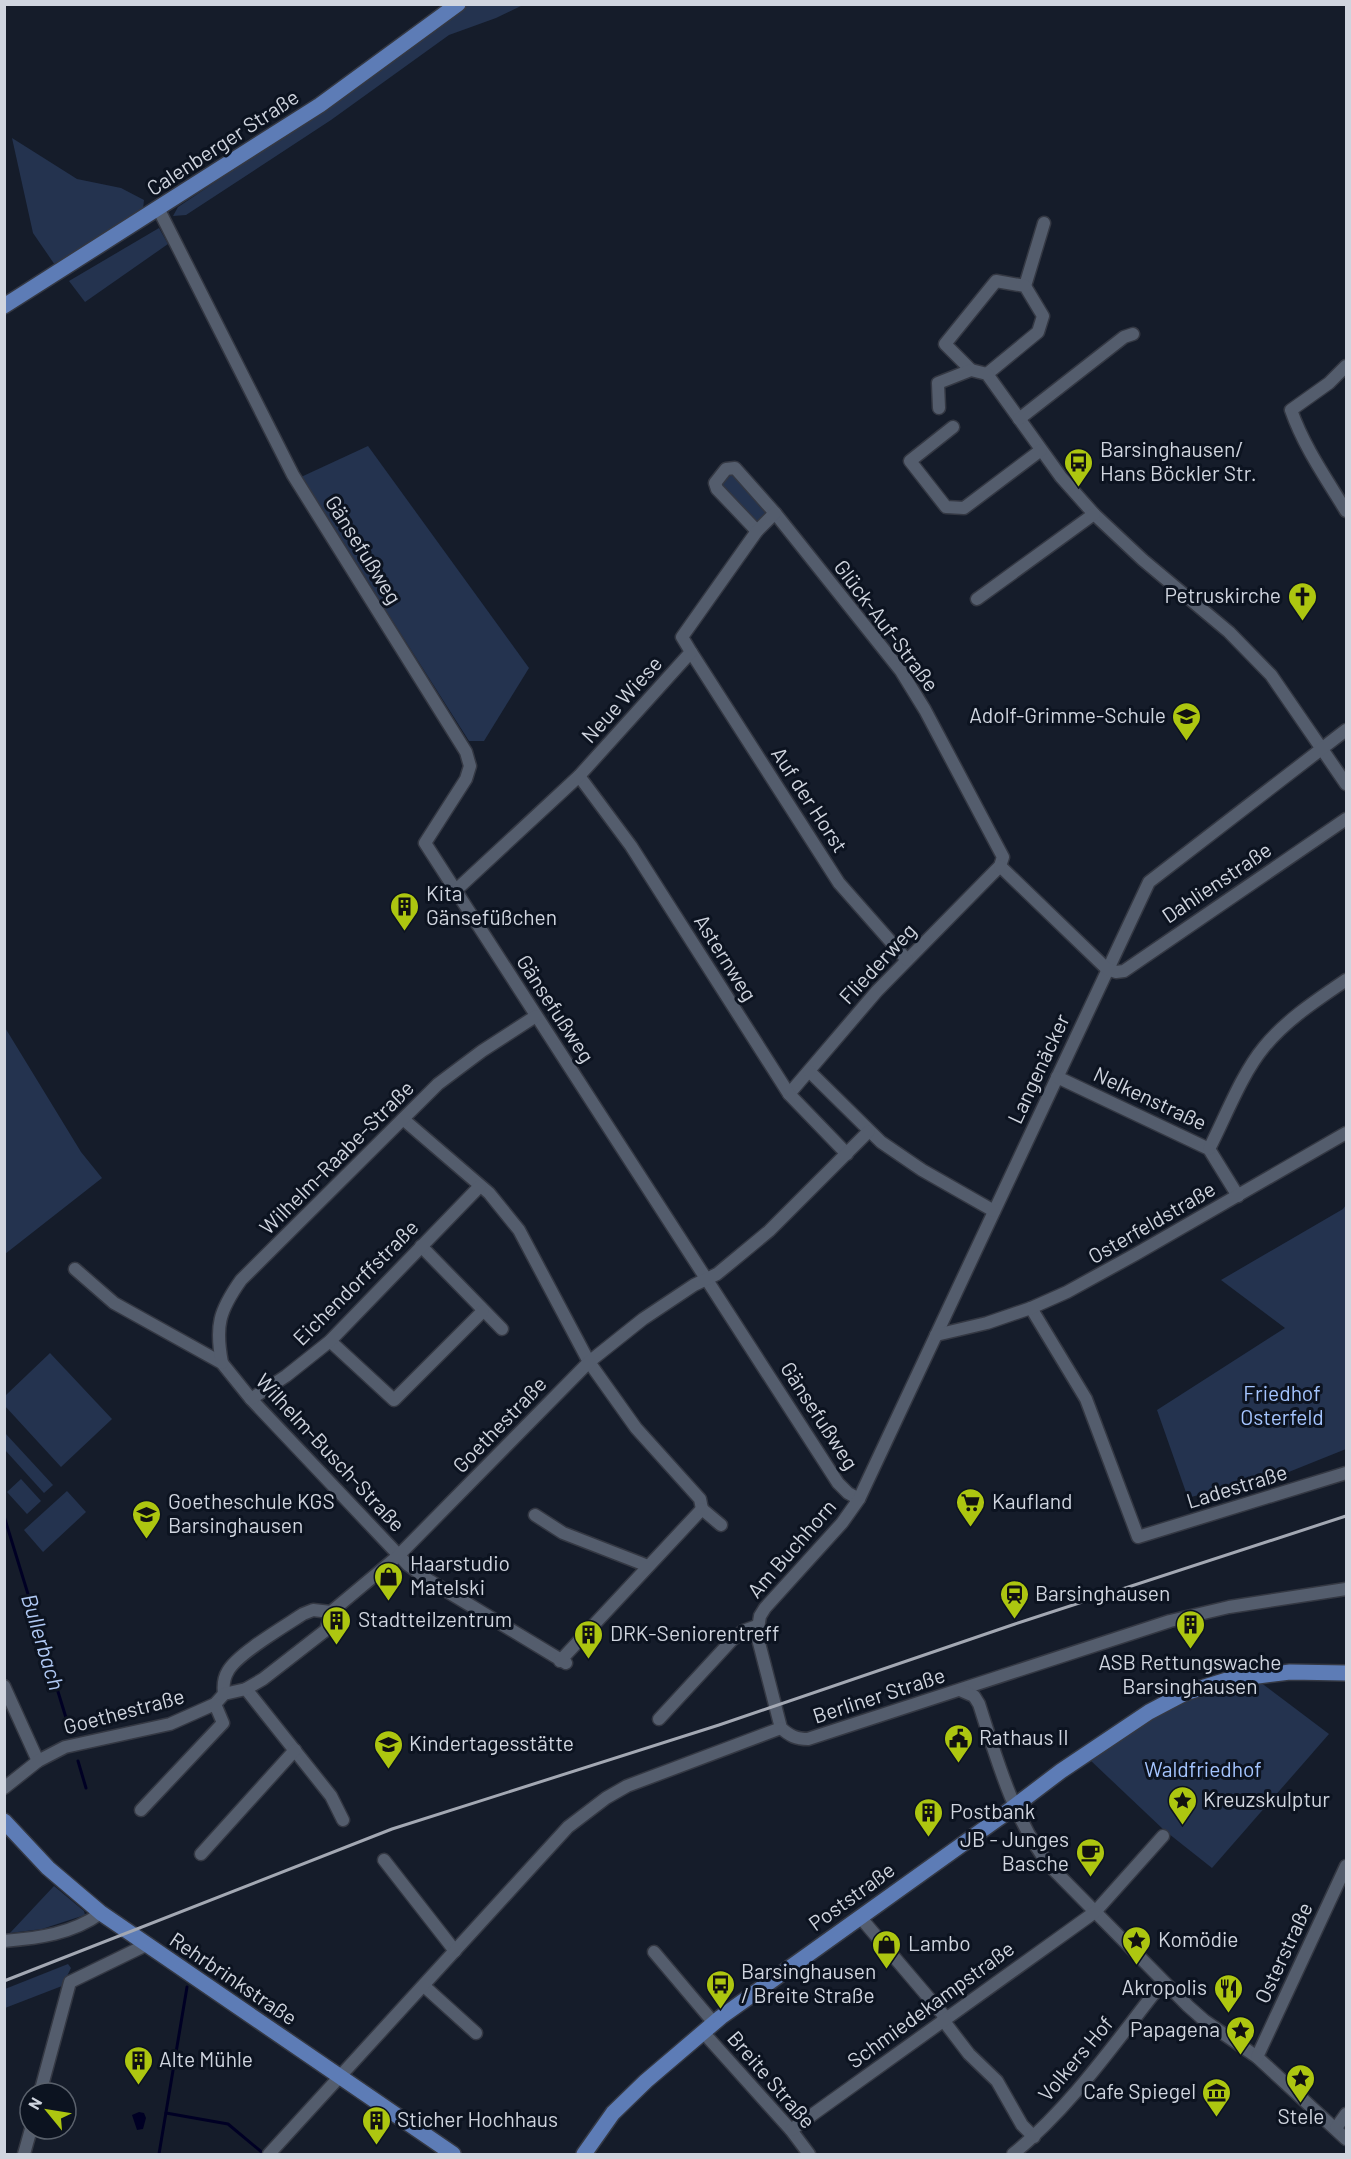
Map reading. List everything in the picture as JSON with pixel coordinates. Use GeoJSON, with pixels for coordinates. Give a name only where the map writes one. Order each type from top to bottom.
{"type":"FeatureCollection","features":[{"type":"Feature","properties":{"kind":"main road","name":"Calenberger Straße"},"geometry":{"type":"LineString","coordinates":[[4,306],[159,210],[320,105],[458,4]]}},
{"type":"Feature","properties":{"kind":"main road","name":"Poststraße"},"geometry":{"type":"LineString","coordinates":[[584,2154],[613,2112],[708,2027],[1149,1712],[1185,1693],[1227,1680],[1268,1674],[1347,1673]]}},
{"type":"Feature","properties":{"kind":"main road","name":"Rehrbrinkstraße"},"geometry":{"type":"LineString","coordinates":[[4,1821],[48,1868],[100,1913],[453,2154]]}},
{"type":"Feature","properties":{"kind":"street","name":"Gänsefußweg"},"geometry":{"type":"LineString","coordinates":[[159,210],[293,475],[466,752],[470,766],[465,779],[424,843],[838,1483],[848,1493],[859,1499]]}},
{"type":"Feature","properties":{"kind":"street"},"geometry":{"type":"LineString","coordinates":[[987,374],[1038,332],[1043,316],[1025,286],[1044,223]]}},
{"type":"Feature","properties":{"kind":"street"},"geometry":{"type":"LineString","coordinates":[[1025,286],[996,281],[945,344],[971,370],[987,374],[1061,477],[1094,514],[1143,560],[1229,632],[1271,675],[1347,784]]}},
{"type":"Feature","properties":{"kind":"street"},"geometry":{"type":"LineString","coordinates":[[1019,419],[1124,337],[1134,334]]}},
{"type":"Feature","properties":{"kind":"street"},"geometry":{"type":"LineString","coordinates":[[1347,366],[1329,383],[1291,410],[1304,442],[1347,511]]}},
{"type":"Feature","properties":{"kind":"street"},"geometry":{"type":"LineString","coordinates":[[939,408],[938,383],[971,370]]}},
{"type":"Feature","properties":{"kind":"street"},"geometry":{"type":"LineString","coordinates":[[953,427],[910,461],[946,507],[964,508],[1041,450]]}},
{"type":"Feature","properties":{"kind":"street","name":"Glück-Auf-Straße"},"geometry":{"type":"LineString","coordinates":[[757,531],[717,489],[715,483],[726,469],[735,468],[775,513],[901,671],[925,710],[1003,857],[1000,866]]}},
{"type":"Feature","properties":{"kind":"street","name":"Neue Wiese"},"geometry":{"type":"LineString","coordinates":[[455,891],[579,776],[691,652],[682,637],[757,531],[775,513]]}},
{"type":"Feature","properties":{"kind":"street"},"geometry":{"type":"LineString","coordinates":[[977,599],[1094,514]]}},
{"type":"Feature","properties":{"kind":"street","name":"Auf der Horst"},"geometry":{"type":"LineString","coordinates":[[691,652],[839,883],[907,960]]}},
{"type":"Feature","properties":{"kind":"street","name":"Langenäcker"},"geometry":{"type":"LineString","coordinates":[[859,1499],[1149,882],[1347,730]]}},
{"type":"Feature","properties":{"kind":"street","name":"Asternweg"},"geometry":{"type":"LineString","coordinates":[[579,776],[632,846],[789,1094],[847,1154]]}},
{"type":"Feature","properties":{"kind":"street","name":"Dahlienstraße"},"geometry":{"type":"LineString","coordinates":[[1107,969],[1116,972],[1124,970],[1347,819]]}},
{"type":"Feature","properties":{"kind":"street"},"geometry":{"type":"LineString","coordinates":[[1000,866],[1107,969]]}},
{"type":"Feature","properties":{"kind":"street","name":"Fliederweg"},"geometry":{"type":"LineString","coordinates":[[789,1094],[907,960],[1000,866]]}},
{"type":"Feature","properties":{"kind":"street"},"geometry":{"type":"LineString","coordinates":[[1209,1149],[1264,1047],[1302,1010],[1347,980]]}},
{"type":"Feature","properties":{"kind":"street","name":"Wilhelm-Raabe-Straße"},"geometry":{"type":"LineString","coordinates":[[222,1363],[217,1339],[221,1317],[229,1297],[241,1280],[438,1084],[482,1051],[536,1016]]}},
{"type":"Feature","properties":{"kind":"street"},"geometry":{"type":"LineString","coordinates":[[809,1071],[869,1131],[922,1170],[994,1211]]}},
{"type":"Feature","properties":{"kind":"street","name":"Nelkenstraße"},"geometry":{"type":"LineString","coordinates":[[1057,1077],[1209,1149],[1238,1196]]}},
{"type":"Feature","properties":{"kind":"street"},"geometry":{"type":"LineString","coordinates":[[403,1119],[489,1193],[519,1230],[543,1271],[589,1362],[636,1428],[700,1499],[702,1509],[721,1525]]}},
{"type":"Feature","properties":{"kind":"street","name":"Goethestraße"},"geometry":{"type":"LineString","coordinates":[[4,1788],[38,1761],[65,1747],[170,1724],[214,1704],[224,1694],[246,1689],[263,1679],[326,1630],[331,1612],[398,1556],[589,1362],[643,1319],[717,1274],[769,1231],[869,1131]]}},
{"type":"Feature","properties":{"kind":"street","name":"Osterfeldstraße"},"geometry":{"type":"LineString","coordinates":[[936,1335],[987,1323],[1031,1308],[1094,1278],[1347,1133]]}},
{"type":"Feature","properties":{"kind":"street","name":"Eichendorffstraße"},"geometry":{"type":"LineString","coordinates":[[251,1399],[286,1376],[330,1341],[480,1186]]}},
{"type":"Feature","properties":{"kind":"street"},"geometry":{"type":"LineString","coordinates":[[421,1246],[502,1329]]}},
{"type":"Feature","properties":{"kind":"street","name":"Wilhelm-Busch-Straße"},"geometry":{"type":"LineString","coordinates":[[75,1269],[114,1303],[222,1363],[251,1399],[398,1556],[430,1581],[563,1662],[648,1566]]}},
{"type":"Feature","properties":{"kind":"street","name":"Ladestraße"},"geometry":{"type":"LineString","coordinates":[[1031,1308],[1086,1399],[1138,1537],[1347,1473]]}},
{"type":"Feature","properties":{"kind":"street"},"geometry":{"type":"LineString","coordinates":[[330,1341],[394,1400],[483,1311]]}},
{"type":"Feature","properties":{"kind":"street"},"geometry":{"type":"LineString","coordinates":[[945,1315],[968,1327]]}},
{"type":"Feature","properties":{"kind":"street","name":"Am Buchhorn"},"geometry":{"type":"LineString","coordinates":[[781,1728],[759,1649],[757,1626],[760,1616],[842,1523],[859,1499]]}},
{"type":"Feature","properties":{"kind":"street"},"geometry":{"type":"LineString","coordinates":[[535,1515],[563,1533],[648,1566],[702,1509]]}},
{"type":"Feature","properties":{"kind":"street","name":"Berliner Straße"},"geometry":{"type":"LineString","coordinates":[[781,1728],[798,1739],[808,1739],[1196,1615],[1265,1600],[1347,1589]]}},
{"type":"Feature","properties":{"kind":"street","name":"Goethestraße"},"geometry":{"type":"LineString","coordinates":[[224,1694],[223,1683],[233,1665],[303,1614],[313,1610],[331,1612]]}},
{"type":"Feature","properties":{"kind":"street","name":"Am Buchhorn"},"geometry":{"type":"LineString","coordinates":[[659,1719],[732,1640],[743,1631],[757,1626]]}},
{"type":"Feature","properties":{"kind":"street"},"geometry":{"type":"LineString","coordinates":[[4,1686],[38,1761]]}},
{"type":"Feature","properties":{"kind":"street"},"geometry":{"type":"LineString","coordinates":[[246,1689],[331,1796],[343,1820]]}},
{"type":"Feature","properties":{"kind":"street"},"geometry":{"type":"LineString","coordinates":[[960,1690],[974,1696],[980,1704],[1001,1773],[1034,1846],[1048,1866],[1205,2021],[1257,2057],[1347,2139]]}},
{"type":"Feature","properties":{"kind":"street"},"geometry":{"type":"LineString","coordinates":[[141,1810],[224,1724],[214,1704]]}},
{"type":"Feature","properties":{"kind":"street"},"geometry":{"type":"LineString","coordinates":[[270,2154],[568,1827],[606,1798],[627,1786],[781,1728]]}},
{"type":"Feature","properties":{"kind":"street"},"geometry":{"type":"LineString","coordinates":[[201,1854],[295,1750]]}},
{"type":"Feature","properties":{"kind":"street","name":"Schmiedekampstraße"},"geometry":{"type":"LineString","coordinates":[[791,2130],[1095,1912],[1163,1836]]}},
{"type":"Feature","properties":{"kind":"street"},"geometry":{"type":"LineString","coordinates":[[384,1860],[455,1951]]}},
{"type":"Feature","properties":{"kind":"street","name":"Osterstraße"},"geometry":{"type":"LineString","coordinates":[[1257,2057],[1347,1866]]}},
{"type":"Feature","properties":{"kind":"street"},"geometry":{"type":"LineString","coordinates":[[4,1941],[59,1934],[88,1922],[100,1913]]}},
{"type":"Feature","properties":{"kind":"street"},"geometry":{"type":"LineString","coordinates":[[860,1917],[945,2019],[969,2054],[997,2081],[1022,2125],[1034,2137]]}},
{"type":"Feature","properties":{"kind":"street"},"geometry":{"type":"LineString","coordinates":[[43,2081],[70,1982],[146,1945]]}},
{"type":"Feature","properties":{"kind":"street"},"geometry":{"type":"LineString","coordinates":[[654,1952],[708,2027]]}},
{"type":"Feature","properties":{"kind":"street","name":"Volkers Hof"},"geometry":{"type":"LineString","coordinates":[[1013,2154],[1064,2107],[1163,1982]]}},
{"type":"Feature","properties":{"kind":"street"},"geometry":{"type":"LineString","coordinates":[[424,1986],[476,2032]]}},
{"type":"Feature","properties":{"kind":"street","name":"Breite Straße"},"geometry":{"type":"LineString","coordinates":[[708,2027],[809,2154]]}},
{"type":"Feature","properties":{"kind":"street"},"geometry":{"type":"LineString","coordinates":[[1336,2128],[1347,2115]]}},
{"type":"Feature","properties":{"kind":"green space"},"geometry":{"type":"Polygon","coordinates":[[[466,5],[523,5],[496,18],[449,35],[331,120],[186,215],[173,216],[178,207],[317,114],[466,5]]]}},
{"type":"Feature","properties":{"kind":"green space"},"geometry":{"type":"Polygon","coordinates":[[[12,138],[77,179],[121,188],[144,200],[143,209],[55,265],[33,233],[12,138]]]}},
{"type":"Feature","properties":{"kind":"green space"},"geometry":{"type":"Polygon","coordinates":[[[159,228],[168,244],[85,302],[69,281],[159,228]]]}},
{"type":"Feature","properties":{"kind":"green space"},"geometry":{"type":"Polygon","coordinates":[[[368,446],[529,668],[484,741],[469,741],[301,477],[368,446]]]}},
{"type":"Feature","properties":{"kind":"green space"},"geometry":{"type":"Polygon","coordinates":[[[735,468],[775,513],[757,531],[717,489],[735,468]]]}},
{"type":"Feature","properties":{"kind":"green space"},"geometry":{"type":"Polygon","coordinates":[[[4,1026],[81,1152],[102,1178],[5,1254],[4,1026]]]}},
{"type":"Feature","properties":{"kind":"green space","name":"Friedhof Osterfeld"},"geometry":{"type":"Polygon","coordinates":[[[1346,1205],[1346,1449],[1241,1491],[1219,1489],[1188,1498],[1157,1410],[1285,1328],[1221,1280],[1343,1209],[1346,1205]]]}},
{"type":"Feature","properties":{"kind":"green space"},"geometry":{"type":"Polygon","coordinates":[[[50,1353],[112,1419],[61,1467],[5,1406],[5,1396],[50,1353]]]}},
{"type":"Feature","properties":{"kind":"green space"},"geometry":{"type":"Polygon","coordinates":[[[5,1433],[53,1485],[44,1493],[5,1450],[5,1433]]]}},
{"type":"Feature","properties":{"kind":"green space"},"geometry":{"type":"Polygon","coordinates":[[[21,1479],[41,1501],[27,1514],[7,1492],[21,1479]]]}},
{"type":"Feature","properties":{"kind":"green space"},"geometry":{"type":"Polygon","coordinates":[[[67,1491],[86,1512],[43,1552],[24,1530],[67,1491]]]}},
{"type":"Feature","properties":{"kind":"green space","name":"Waldfriedhof"},"geometry":{"type":"Polygon","coordinates":[[[1260,1682],[1329,1734],[1212,1868],[1164,1830],[1089,1759],[1177,1704],[1226,1687],[1260,1682]]]}},
{"type":"Feature","properties":{"kind":"green space"},"geometry":{"type":"Polygon","coordinates":[[[54,1886],[84,1911],[85,1915],[42,1929],[10,1933],[54,1886]]]}},
{"type":"Feature","properties":{"kind":"green space"},"geometry":{"type":"Polygon","coordinates":[[[68,1964],[71,1968],[62,1986],[5,2008],[5,1989],[68,1964]]]}},
{"type":"Feature","properties":{"kind":"shaded area"},"geometry":{"type":"Polygon","coordinates":[[[139,2112],[144,2113],[146,2118],[143,2129],[137,2130],[132,2115],[139,2112]]]}},
{"type":"Feature","properties":{"kind":"waterway","name":"Bullerbach"},"geometry":{"type":"LineString","coordinates":[[4,1516],[71,1734]]}},
{"type":"Feature","properties":{"kind":"waterway","name":"Bullerbach"},"geometry":{"type":"LineString","coordinates":[[78,1761],[86,1788]]}},
{"type":"Feature","properties":{"kind":"waterway","name":"Bullerbach"},"geometry":{"type":"LineString","coordinates":[[159,2154],[187,1987]]}},
{"type":"Feature","properties":{"kind":"waterway"},"geometry":{"type":"LineString","coordinates":[[166,2113],[228,2124],[264,2154]]}},
{"type":"Feature","properties":{"kind":"railway"},"geometry":{"type":"LineString","coordinates":[[4,1981],[392,1829],[719,1725],[1015,1624],[1346,1516]]}},
{"type":"Feature","properties":{"kind":"place","name":"Barsinghausen/ Hans Böckler Str."},"geometry":{"type":"Point","coordinates":[1079,488]}},
{"type":"Feature","properties":{"kind":"place","name":"Petruskirche"},"geometry":{"type":"Point","coordinates":[1302,622]}},
{"type":"Feature","properties":{"kind":"place","name":"Adolf-Grimme-Schule"},"geometry":{"type":"Point","coordinates":[1187,742]}},
{"type":"Feature","properties":{"kind":"place","name":"Kita Gänsefüßchen"},"geometry":{"type":"Point","coordinates":[405,932]}},
{"type":"Feature","properties":{"kind":"place","name":"Kaufland"},"geometry":{"type":"Point","coordinates":[971,1528]}},
{"type":"Feature","properties":{"kind":"place","name":"Goetheschule KGS Barsinghausen"},"geometry":{"type":"Point","coordinates":[147,1540]}},
{"type":"Feature","properties":{"kind":"place","name":"Haarstudio Matelski"},"geometry":{"type":"Point","coordinates":[389,1602]}},
{"type":"Feature","properties":{"kind":"place","name":"Barsinghausen"},"geometry":{"type":"Point","coordinates":[1014,1620]}},
{"type":"Feature","properties":{"kind":"place","name":"Stadtteilzentrum"},"geometry":{"type":"Point","coordinates":[337,1646]}},
{"type":"Feature","properties":{"kind":"place","name":"ASB Rettungswache Barsinghausen"},"geometry":{"type":"Point","coordinates":[1190,1650]}},
{"type":"Feature","properties":{"kind":"place","name":"DRK-Seniorentreff"},"geometry":{"type":"Point","coordinates":[589,1660]}},
{"type":"Feature","properties":{"kind":"place","name":"Rathaus II"},"geometry":{"type":"Point","coordinates":[958,1764]}},
{"type":"Feature","properties":{"kind":"place","name":"Kindertagesstätte"},"geometry":{"type":"Point","coordinates":[388,1770]}},
{"type":"Feature","properties":{"kind":"place","name":"Kreuzskulptur"},"geometry":{"type":"Point","coordinates":[1182,1826]}},
{"type":"Feature","properties":{"kind":"place","name":"Postbank"},"geometry":{"type":"Point","coordinates":[929,1838]}},
{"type":"Feature","properties":{"kind":"place","name":"JB - Junges Basche"},"geometry":{"type":"Point","coordinates":[1090,1878]}},
{"type":"Feature","properties":{"kind":"place","name":"Komödie"},"geometry":{"type":"Point","coordinates":[1137,1966]}},
{"type":"Feature","properties":{"kind":"place","name":"Lambo"},"geometry":{"type":"Point","coordinates":[887,1970]}},
{"type":"Feature","properties":{"kind":"place","name":"Barsinghausen / Breite Straße"},"geometry":{"type":"Point","coordinates":[720,2010]}},
{"type":"Feature","properties":{"kind":"place","name":"Akropolis"},"geometry":{"type":"Point","coordinates":[1228,2014]}},
{"type":"Feature","properties":{"kind":"place","name":"Papagena"},"geometry":{"type":"Point","coordinates":[1241,2056]}},
{"type":"Feature","properties":{"kind":"place","name":"Alte Mühle"},"geometry":{"type":"Point","coordinates":[138,2086]}},
{"type":"Feature","properties":{"kind":"place","name":"Stele"},"geometry":{"type":"Point","coordinates":[1301,2104]}},
{"type":"Feature","properties":{"kind":"place","name":"Cafe Spiegel"},"geometry":{"type":"Point","coordinates":[1217,2118]}},
{"type":"Feature","properties":{"kind":"place","name":"Sticher Hochhaus"},"geometry":{"type":"Point","coordinates":[376,2146]}}]}
